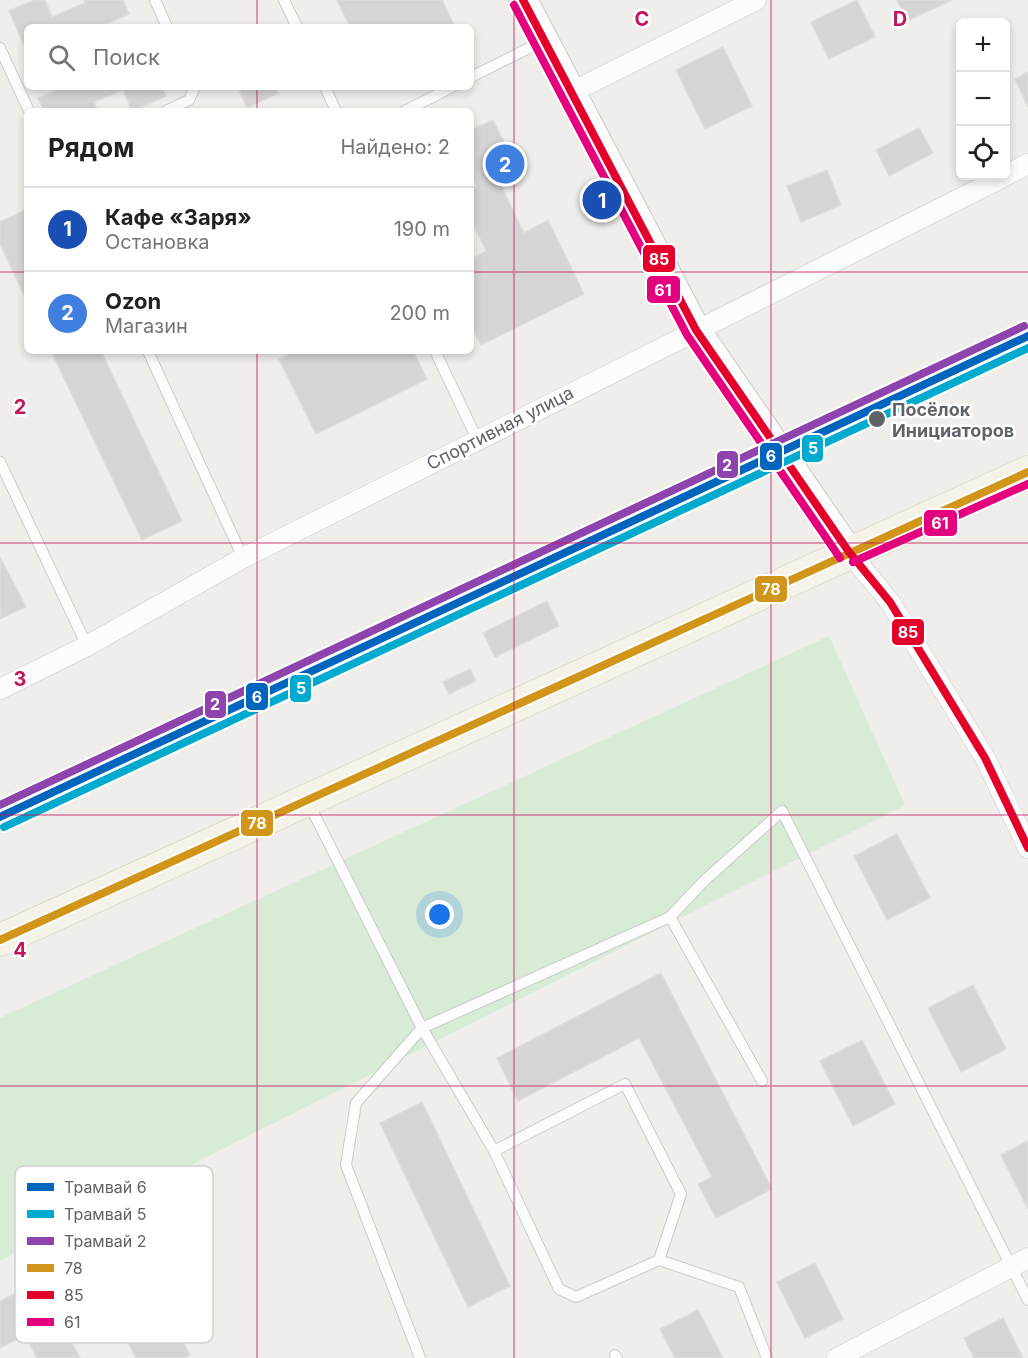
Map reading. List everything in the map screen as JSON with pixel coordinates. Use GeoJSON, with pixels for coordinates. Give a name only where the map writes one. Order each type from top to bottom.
{"type":"FeatureCollection","features":[{"type":"Feature","properties":{"kind":"main road"},"geometry":{"type":"LineString","coordinates":[[0,940],[308,802],[783,585],[849,552],[1028,472]]}},
{"type":"Feature","properties":{"kind":"street"},"geometry":{"type":"LineString","coordinates":[[523,0],[696,330],[849,552],[890,602],[985,758],[1028,848]]}},
{"type":"Feature","properties":{"kind":"street"},"geometry":{"type":"LineString","coordinates":[[570,93],[756,0]]}},
{"type":"Feature","properties":{"kind":"street","name":"Спортивная улица"},"geometry":{"type":"LineString","coordinates":[[1010,173],[1028,164]]}},
{"type":"Feature","properties":{"kind":"street","name":"Спортивная улица"},"geometry":{"type":"LineString","coordinates":[[0,689],[87,646],[243,558],[995,180]]}},
{"type":"Feature","properties":{"kind":"street"},"geometry":{"type":"LineString","coordinates":[[837,1358],[1019,1262]]}},
{"type":"Feature","properties":{"kind":"lane"},"geometry":{"type":"LineString","coordinates":[[155,0],[166,24]]}},
{"type":"Feature","properties":{"kind":"lane"},"geometry":{"type":"LineString","coordinates":[[285,0],[296,24]]}},
{"type":"Feature","properties":{"kind":"lane"},"geometry":{"type":"LineString","coordinates":[[474,76],[543,41]]}},
{"type":"Feature","properties":{"kind":"lane"},"geometry":{"type":"LineString","coordinates":[[0,48],[28,108]]}},
{"type":"Feature","properties":{"kind":"lane"},"geometry":{"type":"LineString","coordinates":[[172,108],[189,100],[194,90]]}},
{"type":"Feature","properties":{"kind":"lane"},"geometry":{"type":"LineString","coordinates":[[326,90],[335,108]]}},
{"type":"Feature","properties":{"kind":"lane"},"geometry":{"type":"LineString","coordinates":[[411,108],[446,90]]}},
{"type":"Feature","properties":{"kind":"lane"},"geometry":{"type":"LineString","coordinates":[[149,354],[243,558]]}},
{"type":"Feature","properties":{"kind":"lane"},"geometry":{"type":"LineString","coordinates":[[436,354],[477,439]]}},
{"type":"Feature","properties":{"kind":"lane"},"geometry":{"type":"LineString","coordinates":[[0,462],[87,646]]}},
{"type":"Feature","properties":{"kind":"lane"},"geometry":{"type":"LineString","coordinates":[[308,802],[422,1028],[494,1151],[559,1289],[576,1297],[659,1260],[739,1287],[767,1358]]}},
{"type":"Feature","properties":{"kind":"lane"},"geometry":{"type":"LineString","coordinates":[[420,1358],[346,1165],[356,1103],[422,1028],[669,917],[704,881],[782,811],[1019,1262],[1028,1300]]}},
{"type":"Feature","properties":{"kind":"lane"},"geometry":{"type":"LineString","coordinates":[[669,917],[762,1081]]}},
{"type":"Feature","properties":{"kind":"lane"},"geometry":{"type":"LineString","coordinates":[[494,1151],[625,1084],[681,1194],[659,1260]]}},
{"type":"Feature","properties":{"kind":"green space"},"geometry":{"type":"Polygon","coordinates":[[[829,636],[905,805],[189,1166],[15,1166],[15,1253],[0,1261],[0,1018],[829,636]]]}},
{"type":"Feature","properties":{"kind":"building"},"geometry":{"type":"Polygon","coordinates":[[[34,0],[45,0],[52,17],[85,3],[84,0],[123,0],[129,14],[107,24],[24,24],[24,45],[9,11],[34,0]]]}},
{"type":"Feature","properties":{"kind":"building"},"geometry":{"type":"Polygon","coordinates":[[[337,0],[442,0],[454,24],[349,24],[337,0]]]}},
{"type":"Feature","properties":{"kind":"building"},"geometry":{"type":"Polygon","coordinates":[[[857,0],[875,37],[829,59],[811,22],[857,0]]]}},
{"type":"Feature","properties":{"kind":"building"},"geometry":{"type":"Polygon","coordinates":[[[897,0],[952,0],[907,21],[897,0]]]}},
{"type":"Feature","properties":{"kind":"building"},"geometry":{"type":"Polygon","coordinates":[[[723,47],[752,106],[705,129],[676,70],[723,47]]]}},
{"type":"Feature","properties":{"kind":"building"},"geometry":{"type":"Polygon","coordinates":[[[1028,72],[1028,107],[1015,79],[1028,72]]]}},
{"type":"Feature","properties":{"kind":"building"},"geometry":{"type":"Polygon","coordinates":[[[57,90],[123,90],[94,102],[97,108],[43,108],[38,98],[57,90]]]}},
{"type":"Feature","properties":{"kind":"building"},"geometry":{"type":"Polygon","coordinates":[[[123,90],[163,90],[166,96],[139,108],[131,108],[123,90]]]}},
{"type":"Feature","properties":{"kind":"building"},"geometry":{"type":"Polygon","coordinates":[[[239,90],[276,90],[278,93],[247,108],[239,90]]]}},
{"type":"Feature","properties":{"kind":"building"},"geometry":{"type":"Polygon","coordinates":[[[493,120],[521,176],[501,186],[524,233],[548,220],[584,294],[481,345],[474,331],[474,257],[486,251],[474,225],[474,188],[477,186],[474,181],[474,129],[493,120]]]}},
{"type":"Feature","properties":{"kind":"building"},"geometry":{"type":"Polygon","coordinates":[[[919,128],[933,153],[889,176],[876,150],[919,128]]]}},
{"type":"Feature","properties":{"kind":"building"},"geometry":{"type":"Polygon","coordinates":[[[827,170],[841,205],[801,222],[787,186],[827,170]]]}},
{"type":"Feature","properties":{"kind":"building"},"geometry":{"type":"Polygon","coordinates":[[[24,210],[24,295],[0,244],[0,222],[24,210]]]}},
{"type":"Feature","properties":{"kind":"building"},"geometry":{"type":"Polygon","coordinates":[[[52,354],[102,354],[182,521],[142,540],[52,354]]]}},
{"type":"Feature","properties":{"kind":"building"},"geometry":{"type":"Polygon","coordinates":[[[290,354],[414,354],[427,379],[316,434],[279,359],[290,354]]]}},
{"type":"Feature","properties":{"kind":"building"},"geometry":{"type":"Polygon","coordinates":[[[0,557],[26,607],[0,619],[0,557]]]}},
{"type":"Feature","properties":{"kind":"building"},"geometry":{"type":"Polygon","coordinates":[[[547,601],[559,626],[495,657],[483,633],[547,601]]]}},
{"type":"Feature","properties":{"kind":"building"},"geometry":{"type":"Polygon","coordinates":[[[470,669],[476,681],[449,694],[443,682],[470,669]]]}},
{"type":"Feature","properties":{"kind":"building"},"geometry":{"type":"Polygon","coordinates":[[[897,834],[930,898],[887,920],[854,856],[897,834]]]}},
{"type":"Feature","properties":{"kind":"building"},"geometry":{"type":"Polygon","coordinates":[[[661,973],[772,1189],[716,1218],[698,1184],[712,1177],[639,1038],[518,1101],[497,1058],[661,973]]]}},
{"type":"Feature","properties":{"kind":"building"},"geometry":{"type":"Polygon","coordinates":[[[973,985],[1006,1049],[961,1072],[928,1008],[973,985]]]}},
{"type":"Feature","properties":{"kind":"building"},"geometry":{"type":"Polygon","coordinates":[[[862,1040],[895,1104],[853,1126],[820,1061],[862,1040]]]}},
{"type":"Feature","properties":{"kind":"building"},"geometry":{"type":"Polygon","coordinates":[[[422,1102],[510,1286],[468,1307],[380,1123],[422,1102]]]}},
{"type":"Feature","properties":{"kind":"building"},"geometry":{"type":"Polygon","coordinates":[[[1028,1141],[1028,1209],[1001,1155],[1028,1141]]]}},
{"type":"Feature","properties":{"kind":"building"},"geometry":{"type":"Polygon","coordinates":[[[815,1263],[843,1319],[805,1338],[777,1282],[815,1263]]]}},
{"type":"Feature","properties":{"kind":"building"},"geometry":{"type":"Polygon","coordinates":[[[15,1293],[15,1340],[0,1348],[0,1301],[15,1293]]]}},
{"type":"Feature","properties":{"kind":"building"},"geometry":{"type":"Polygon","coordinates":[[[698,1310],[723,1358],[675,1358],[660,1329],[698,1310]]]}},
{"type":"Feature","properties":{"kind":"building"},"geometry":{"type":"Polygon","coordinates":[[[1003,1318],[1023,1358],[974,1358],[964,1338],[1003,1318]]]}},
{"type":"Feature","properties":{"kind":"building"},"geometry":{"type":"Polygon","coordinates":[[[29,1343],[72,1343],[80,1358],[37,1358],[29,1343]]]}},
{"type":"Feature","properties":{"kind":"building"},"geometry":{"type":"Polygon","coordinates":[[[128,1343],[184,1343],[190,1355],[184,1358],[136,1358],[128,1343]]]}},
{"type":"Feature","properties":{"kind":"tram line","name":"2"},"geometry":{"type":"LineString","coordinates":[[0,805],[1024,326]]}},
{"type":"Feature","properties":{"kind":"tram line","name":"6"},"geometry":{"type":"LineString","coordinates":[[0,817],[1028,336]]}},
{"type":"Feature","properties":{"kind":"tram line","name":"5"},"geometry":{"type":"LineString","coordinates":[[4,827],[1028,348]]}},
{"type":"Feature","properties":{"kind":"transit line","name":"85"},"geometry":{"type":"LineString","coordinates":[[523,0],[696,330],[849,552],[890,602],[985,758],[1028,848]]}},
{"type":"Feature","properties":{"kind":"transit line","name":"61"},"geometry":{"type":"LineString","coordinates":[[514,5],[687,335],[840,558]]}},
{"type":"Feature","properties":{"kind":"transit line","name":"78"},"geometry":{"type":"LineString","coordinates":[[0,940],[1028,472]]}},
{"type":"Feature","properties":{"kind":"transit line","name":"61"},"geometry":{"type":"LineString","coordinates":[[853,562],[1028,484]]}},
{"type":"Feature","properties":{"kind":"place","name":"Ozon"},"geometry":{"type":"Point","coordinates":[505,164]}},
{"type":"Feature","properties":{"kind":"place","name":"Кафе «Заря»"},"geometry":{"type":"Point","coordinates":[602,200]}},
{"type":"Feature","properties":{"kind":"place","name":"Посёлок Инициаторов"},"geometry":{"type":"Point","coordinates":[877,419]}}]}
